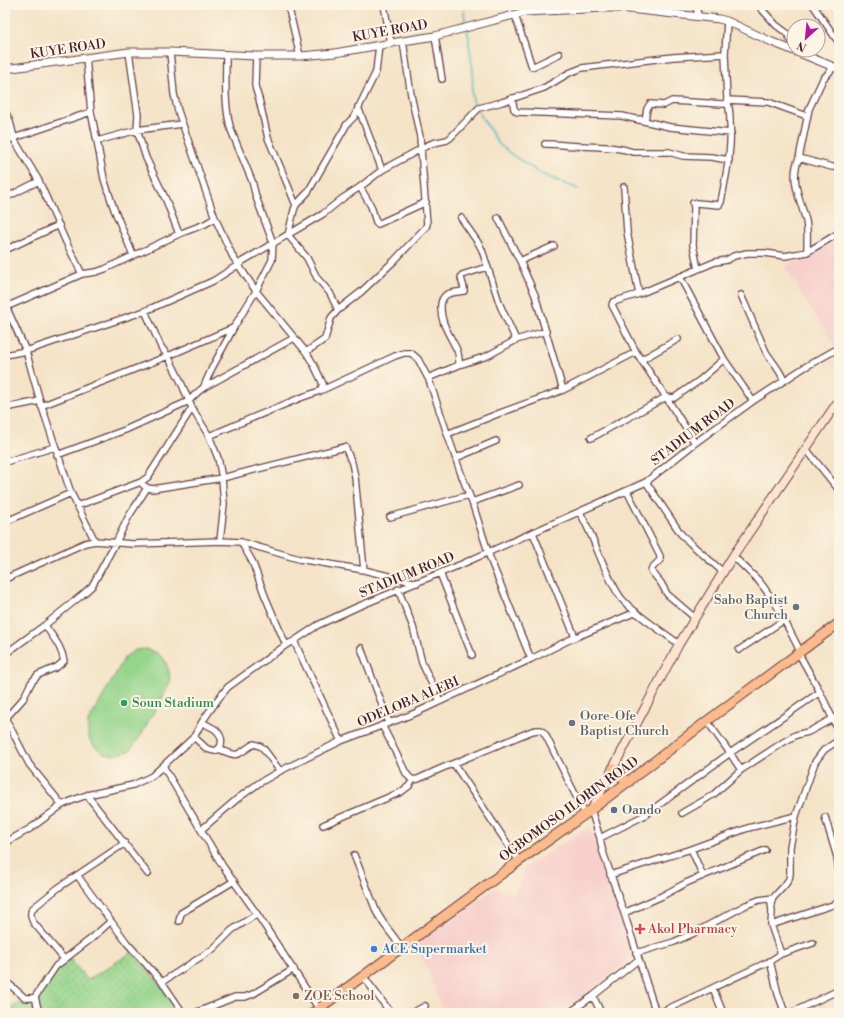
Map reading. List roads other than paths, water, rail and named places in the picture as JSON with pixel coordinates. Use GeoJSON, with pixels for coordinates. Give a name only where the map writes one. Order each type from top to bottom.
{"type":"FeatureCollection","features":[{"type":"Feature","properties":{"kind":"highway","name":"OGBOMOSO ILORIN ROAD"},"geometry":{"type":"LineString","coordinates":[[316,1011],[629,782],[707,721],[839,623]]}},
{"type":"Feature","properties":{"kind":"highway"},"geometry":{"type":"LineString","coordinates":[[613,768],[617,774],[629,782]]}},
{"type":"Feature","properties":{"kind":"main road"},"geometry":{"type":"LineString","coordinates":[[588,812],[679,644],[733,556],[839,400]]}},
{"type":"Feature","properties":{"kind":"street"},"geometry":{"type":"LineString","coordinates":[[290,5],[300,56]]}},
{"type":"Feature","properties":{"kind":"street"},"geometry":{"type":"LineString","coordinates":[[384,5],[391,42]]}},
{"type":"Feature","properties":{"kind":"street"},"geometry":{"type":"LineString","coordinates":[[525,12],[533,5]]}},
{"type":"Feature","properties":{"kind":"street"},"geometry":{"type":"LineString","coordinates":[[696,5],[698,16]]}},
{"type":"Feature","properties":{"kind":"street"},"geometry":{"type":"LineString","coordinates":[[758,5],[776,25],[786,32]]}},
{"type":"Feature","properties":{"kind":"street"},"geometry":{"type":"LineString","coordinates":[[813,5],[839,43]]}},
{"type":"Feature","properties":{"kind":"street","name":"KUYE ROAD"},"geometry":{"type":"LineString","coordinates":[[5,69],[129,52],[170,52],[256,56],[300,56],[335,53],[391,42],[435,36],[525,12],[606,8],[632,9],[698,16],[727,21],[772,42],[837,68]]}},
{"type":"Feature","properties":{"kind":"street"},"geometry":{"type":"LineString","coordinates":[[515,15],[532,67],[559,54]]}},
{"type":"Feature","properties":{"kind":"street"},"geometry":{"type":"LineString","coordinates":[[698,269],[692,245],[693,203],[696,202],[719,205],[730,160],[731,133],[727,100],[725,54],[727,21]]}},
{"type":"Feature","properties":{"kind":"street"},"geometry":{"type":"LineString","coordinates":[[435,36],[442,79]]}},
{"type":"Feature","properties":{"kind":"street"},"geometry":{"type":"LineString","coordinates":[[306,352],[323,341],[331,318],[338,310],[361,292],[394,261],[426,227],[427,224],[420,137],[411,95],[403,40]]}},
{"type":"Feature","properties":{"kind":"street"},"geometry":{"type":"LineString","coordinates":[[288,235],[296,206],[308,192],[347,124],[354,117],[376,72],[379,45]]}},
{"type":"Feature","properties":{"kind":"street"},"geometry":{"type":"LineString","coordinates":[[129,52],[138,115],[137,130],[146,158],[166,200],[179,234]]}},
{"type":"Feature","properties":{"kind":"street"},"geometry":{"type":"LineString","coordinates":[[170,52],[174,94],[182,124],[215,218],[232,257],[256,291],[306,352],[323,384],[320,391]]}},
{"type":"Feature","properties":{"kind":"street"},"geometry":{"type":"LineString","coordinates":[[57,455],[125,430],[189,401],[204,386],[234,327],[256,291],[272,260],[272,243],[252,181],[229,123],[226,90],[226,54]]}},
{"type":"Feature","properties":{"kind":"street"},"geometry":{"type":"LineString","coordinates":[[5,355],[26,351],[145,311],[213,281],[242,261],[323,214],[382,170],[433,143],[447,140],[479,108],[544,88],[576,69],[588,66],[680,56],[725,54]]}},
{"type":"Feature","properties":{"kind":"street"},"geometry":{"type":"LineString","coordinates":[[256,56],[255,84],[268,138],[296,206]]}},
{"type":"Feature","properties":{"kind":"street"},"geometry":{"type":"LineString","coordinates":[[86,58],[90,112],[104,179],[114,209],[133,255]]}},
{"type":"Feature","properties":{"kind":"street"},"geometry":{"type":"LineString","coordinates":[[807,252],[806,223],[798,198],[796,184],[796,163],[799,158],[807,116],[823,79],[837,68]]}},
{"type":"Feature","properties":{"kind":"street"},"geometry":{"type":"LineString","coordinates":[[512,98],[514,109],[518,112],[622,116],[670,128],[731,133]]}},
{"type":"Feature","properties":{"kind":"street"},"geometry":{"type":"LineString","coordinates":[[634,119],[645,120],[647,109],[650,104],[664,105],[672,101],[723,104],[727,100],[768,102],[807,116]]}},
{"type":"Feature","properties":{"kind":"street"},"geometry":{"type":"LineString","coordinates":[[358,107],[382,170]]}},
{"type":"Feature","properties":{"kind":"street"},"geometry":{"type":"LineString","coordinates":[[5,110],[14,138],[39,181],[82,274]]}},
{"type":"Feature","properties":{"kind":"street"},"geometry":{"type":"LineString","coordinates":[[5,141],[90,112]]}},
{"type":"Feature","properties":{"kind":"street"},"geometry":{"type":"LineString","coordinates":[[97,141],[137,130],[182,124]]}},
{"type":"Feature","properties":{"kind":"street"},"geometry":{"type":"LineString","coordinates":[[545,144],[605,146],[632,152],[669,152],[682,156],[710,157],[730,160]]}},
{"type":"Feature","properties":{"kind":"street"},"geometry":{"type":"LineString","coordinates":[[799,158],[832,167],[839,167]]}},
{"type":"Feature","properties":{"kind":"street"},"geometry":{"type":"LineString","coordinates":[[5,198],[39,181]]}},
{"type":"Feature","properties":{"kind":"street"},"geometry":{"type":"LineString","coordinates":[[360,187],[371,206],[378,224],[426,202]]}},
{"type":"Feature","properties":{"kind":"street"},"geometry":{"type":"LineString","coordinates":[[624,187],[627,232],[639,294]]}},
{"type":"Feature","properties":{"kind":"street"},"geometry":{"type":"LineString","coordinates":[[95,541],[71,493],[57,455],[26,351],[5,306],[82,274],[96,272],[179,234],[205,224],[215,218]]}},
{"type":"Feature","properties":{"kind":"street"},"geometry":{"type":"LineString","coordinates":[[461,218],[482,250],[500,305],[516,340]]}},
{"type":"Feature","properties":{"kind":"street"},"geometry":{"type":"LineString","coordinates":[[498,218],[520,261],[535,295],[563,390]]}},
{"type":"Feature","properties":{"kind":"street"},"geometry":{"type":"LineString","coordinates":[[5,250],[59,225]]}},
{"type":"Feature","properties":{"kind":"street"},"geometry":{"type":"LineString","coordinates":[[695,443],[636,352],[612,305],[613,302],[639,294],[715,262],[727,260],[734,256],[747,253],[764,253],[785,256],[807,252],[839,232]]}},
{"type":"Feature","properties":{"kind":"street"},"geometry":{"type":"LineString","coordinates":[[288,235],[307,258],[317,278],[330,293],[338,310]]}},
{"type":"Feature","properties":{"kind":"street"},"geometry":{"type":"LineString","coordinates":[[520,261],[554,246]]}},
{"type":"Feature","properties":{"kind":"street"},"geometry":{"type":"LineString","coordinates":[[459,365],[457,351],[446,330],[441,315],[442,301],[444,296],[447,294],[464,291],[461,278],[462,275],[487,267]]}},
{"type":"Feature","properties":{"kind":"street"},"geometry":{"type":"LineString","coordinates":[[680,277],[724,359],[753,401]]}},
{"type":"Feature","properties":{"kind":"street"},"geometry":{"type":"LineString","coordinates":[[741,295],[766,352],[777,366],[784,381]]}},
{"type":"Feature","properties":{"kind":"street"},"geometry":{"type":"LineString","coordinates":[[145,311],[161,347],[168,356],[192,408],[208,436],[218,458],[222,478],[224,504],[220,542]]}},
{"type":"Feature","properties":{"kind":"street"},"geometry":{"type":"LineString","coordinates":[[5,408],[41,403],[168,356],[234,327]]}},
{"type":"Feature","properties":{"kind":"street"},"geometry":{"type":"LineString","coordinates":[[428,378],[486,356],[516,340],[546,331]]}},
{"type":"Feature","properties":{"kind":"street"},"geometry":{"type":"LineString","coordinates":[[204,386],[294,338]]}},
{"type":"Feature","properties":{"kind":"street"},"geometry":{"type":"LineString","coordinates":[[641,360],[678,339]]}},
{"type":"Feature","properties":{"kind":"street","name":"STADIUM ROAD"},"geometry":{"type":"LineString","coordinates":[[5,843],[31,828],[62,805],[87,795],[133,785],[152,776],[194,736],[202,722],[228,687],[286,645],[318,625],[357,607],[440,574],[646,482],[695,443],[753,401],[805,367],[839,348]]}},
{"type":"Feature","properties":{"kind":"street"},"geometry":{"type":"LineString","coordinates":[[448,434],[563,390],[636,352]]}},
{"type":"Feature","properties":{"kind":"street"},"geometry":{"type":"LineString","coordinates":[[208,436],[320,391],[395,356],[404,353],[411,353],[418,359],[428,378],[472,502],[491,561],[531,659]]}},
{"type":"Feature","properties":{"kind":"street"},"geometry":{"type":"LineString","coordinates":[[591,438],[666,397],[674,398],[700,380],[724,359]]}},
{"type":"Feature","properties":{"kind":"street"},"geometry":{"type":"LineString","coordinates":[[77,506],[141,482],[148,476],[192,408]]}},
{"type":"Feature","properties":{"kind":"street"},"geometry":{"type":"LineString","coordinates":[[456,458],[496,441]]}},
{"type":"Feature","properties":{"kind":"street"},"geometry":{"type":"LineString","coordinates":[[5,462],[55,447]]}},
{"type":"Feature","properties":{"kind":"street"},"geometry":{"type":"LineString","coordinates":[[141,482],[143,486],[152,490],[222,478],[345,447],[352,463],[364,570]]}},
{"type":"Feature","properties":{"kind":"street"},"geometry":{"type":"LineString","coordinates":[[806,449],[839,490]]}},
{"type":"Feature","properties":{"kind":"street"},"geometry":{"type":"LineString","coordinates":[[646,482],[681,534],[723,572]]}},
{"type":"Feature","properties":{"kind":"street"},"geometry":{"type":"LineString","coordinates":[[472,502],[519,485]]}},
{"type":"Feature","properties":{"kind":"street"},"geometry":{"type":"LineString","coordinates":[[5,654],[45,625],[92,586],[129,516],[147,488]]}},
{"type":"Feature","properties":{"kind":"street"},"geometry":{"type":"LineString","coordinates":[[627,491],[660,556],[660,560],[651,570],[652,572],[661,583],[667,594],[695,618]]}},
{"type":"Feature","properties":{"kind":"street"},"geometry":{"type":"LineString","coordinates":[[5,522],[71,493]]}},
{"type":"Feature","properties":{"kind":"street"},"geometry":{"type":"LineString","coordinates":[[390,517],[469,495]]}},
{"type":"Feature","properties":{"kind":"street"},"geometry":{"type":"LineString","coordinates":[[580,512],[594,541],[606,572],[622,599],[636,612],[679,644]]}},
{"type":"Feature","properties":{"kind":"street"},"geometry":{"type":"LineString","coordinates":[[532,533],[575,637]]}},
{"type":"Feature","properties":{"kind":"street"},"geometry":{"type":"LineString","coordinates":[[5,579],[85,543],[95,541],[133,544],[241,542],[299,559],[364,570],[417,583]]}},
{"type":"Feature","properties":{"kind":"street"},"geometry":{"type":"LineString","coordinates":[[241,542],[252,561],[286,645]]}},
{"type":"Feature","properties":{"kind":"street"},"geometry":{"type":"LineString","coordinates":[[733,556],[759,581],[777,606],[798,647],[799,654],[820,692],[839,732]]}},
{"type":"Feature","properties":{"kind":"street"},"geometry":{"type":"LineString","coordinates":[[440,574],[472,655]]}},
{"type":"Feature","properties":{"kind":"street"},"geometry":{"type":"LineString","coordinates":[[398,590],[413,627],[422,663],[440,701]]}},
{"type":"Feature","properties":{"kind":"street","name":"ODELOBA ALEBI"},"geometry":{"type":"LineString","coordinates":[[201,830],[237,799],[259,783],[280,771],[341,742],[413,714],[575,637],[636,612]]}},
{"type":"Feature","properties":{"kind":"street"},"geometry":{"type":"LineString","coordinates":[[739,650],[784,620]]}},
{"type":"Feature","properties":{"kind":"street"},"geometry":{"type":"LineString","coordinates":[[45,625],[57,642],[64,661],[57,667],[38,674],[31,683],[23,699],[5,720],[29,764],[62,805]]}},
{"type":"Feature","properties":{"kind":"street"},"geometry":{"type":"LineString","coordinates":[[294,641],[341,742]]}},
{"type":"Feature","properties":{"kind":"street"},"geometry":{"type":"LineString","coordinates":[[361,648],[389,723]]}},
{"type":"Feature","properties":{"kind":"street"},"geometry":{"type":"LineString","coordinates":[[600,838],[644,815],[730,753],[820,692]]}},
{"type":"Feature","properties":{"kind":"street"},"geometry":{"type":"LineString","coordinates":[[682,813],[714,794],[741,770],[796,734],[808,732],[832,719]]}},
{"type":"Feature","properties":{"kind":"street"},"geometry":{"type":"LineString","coordinates":[[707,721],[741,770]]}},
{"type":"Feature","properties":{"kind":"street"},"geometry":{"type":"LineString","coordinates":[[202,722],[216,729],[222,737],[222,744],[219,749]]}},
{"type":"Feature","properties":{"kind":"street"},"geometry":{"type":"LineString","coordinates":[[382,725],[406,773],[413,780]]}},
{"type":"Feature","properties":{"kind":"street"},"geometry":{"type":"LineString","coordinates":[[323,825],[401,792],[409,786],[413,780],[532,731],[541,730],[545,734],[588,812],[600,838],[610,875],[657,1013],[770,961],[781,954],[813,943]]}},
{"type":"Feature","properties":{"kind":"street"},"geometry":{"type":"LineString","coordinates":[[194,736],[207,749],[215,751],[219,749],[234,756],[240,754],[254,744],[260,746],[280,771]]}},
{"type":"Feature","properties":{"kind":"street"},"geometry":{"type":"LineString","coordinates":[[781,954],[771,925],[771,903],[773,898],[789,879],[790,847],[796,816],[814,762],[824,750],[839,740]]}},
{"type":"Feature","properties":{"kind":"street"},"geometry":{"type":"LineString","coordinates":[[454,764],[519,861]]}},
{"type":"Feature","properties":{"kind":"street"},"geometry":{"type":"LineString","coordinates":[[163,766],[222,865],[294,969],[316,1011]]}},
{"type":"Feature","properties":{"kind":"street"},"geometry":{"type":"LineString","coordinates":[[87,795],[148,874]]}},
{"type":"Feature","properties":{"kind":"street"},"geometry":{"type":"LineString","coordinates":[[610,875],[691,849],[748,828],[796,816]]}},
{"type":"Feature","properties":{"kind":"street"},"geometry":{"type":"LineString","coordinates":[[825,817],[837,858],[839,873]]}},
{"type":"Feature","properties":{"kind":"street"},"geometry":{"type":"LineString","coordinates":[[64,959],[33,922],[30,912],[34,906],[58,888],[125,843]]}},
{"type":"Feature","properties":{"kind":"street"},"geometry":{"type":"LineString","coordinates":[[691,849],[702,876]]}},
{"type":"Feature","properties":{"kind":"street"},"geometry":{"type":"LineString","coordinates":[[624,913],[662,896],[686,883],[765,850]]}},
{"type":"Feature","properties":{"kind":"street"},"geometry":{"type":"LineString","coordinates":[[354,855],[377,913],[402,948]]}},
{"type":"Feature","properties":{"kind":"street"},"geometry":{"type":"LineString","coordinates":[[77,875],[127,943],[162,982],[183,1013]]}},
{"type":"Feature","properties":{"kind":"street"},"geometry":{"type":"LineString","coordinates":[[179,921],[181,913],[234,881]]}},
{"type":"Feature","properties":{"kind":"street"},"geometry":{"type":"LineString","coordinates":[[636,953],[674,942],[746,905],[759,900],[773,898]]}},
{"type":"Feature","properties":{"kind":"street"},"geometry":{"type":"LineString","coordinates":[[771,925],[839,903]]}},
{"type":"Feature","properties":{"kind":"street"},"geometry":{"type":"LineString","coordinates":[[162,982],[213,949],[232,930],[257,914]]}},
{"type":"Feature","properties":{"kind":"street"},"geometry":{"type":"LineString","coordinates":[[39,1013],[35,997],[52,970],[111,921]]}},
{"type":"Feature","properties":{"kind":"street"},"geometry":{"type":"LineString","coordinates":[[569,1013],[638,960]]}},
{"type":"Feature","properties":{"kind":"street"},"geometry":{"type":"LineString","coordinates":[[770,961],[778,994],[785,1013]]}},
{"type":"Feature","properties":{"kind":"street"},"geometry":{"type":"LineString","coordinates":[[194,1013],[235,997],[245,997],[253,994],[294,969]]}},
{"type":"Feature","properties":{"kind":"street"},"geometry":{"type":"LineString","coordinates":[[363,976],[391,1013]]}},
{"type":"Feature","properties":{"kind":"street"},"geometry":{"type":"LineString","coordinates":[[10,984],[25,998],[35,997]]}},
{"type":"Feature","properties":{"kind":"street"},"geometry":{"type":"LineString","coordinates":[[713,988],[723,1013]]}},
{"type":"Feature","properties":{"kind":"street"},"geometry":{"type":"LineString","coordinates":[[791,1013],[839,990]]}},
{"type":"Feature","properties":{"kind":"street"},"geometry":{"type":"LineString","coordinates":[[593,996],[601,1013]]}},
{"type":"Feature","properties":{"kind":"street"},"geometry":{"type":"LineString","coordinates":[[412,1013],[425,1006]]}},
{"type":"Feature","properties":{"kind":"waterway"},"geometry":{"type":"LineString","coordinates":[[463,5],[466,26]]}},
{"type":"Feature","properties":{"kind":"waterway"},"geometry":{"type":"LineString","coordinates":[[467,29],[473,71],[472,94],[476,108]]}},
{"type":"Feature","properties":{"kind":"waterway"},"geometry":{"type":"LineString","coordinates":[[478,111],[498,143],[511,154],[541,174],[578,189]]}},
{"type":"Feature","properties":{"kind":"place","name":"Sabo Baptist Church"},"geometry":{"type":"Point","coordinates":[796,607]}},
{"type":"Feature","properties":{"kind":"place","name":"Soun Stadium"},"geometry":{"type":"Point","coordinates":[124,703]}},
{"type":"Feature","properties":{"kind":"place","name":"Oore-Ofe Baptist Church"},"geometry":{"type":"Point","coordinates":[572,723]}},
{"type":"Feature","properties":{"kind":"place","name":"Oando"},"geometry":{"type":"Point","coordinates":[614,810]}},
{"type":"Feature","properties":{"kind":"place","name":"Akol Pharmacy"},"geometry":{"type":"Point","coordinates":[640,929]}},
{"type":"Feature","properties":{"kind":"place","name":"ACE Supermarket"},"geometry":{"type":"Point","coordinates":[374,949]}},
{"type":"Feature","properties":{"kind":"place","name":"ZOE School"},"geometry":{"type":"Point","coordinates":[296,996]}}]}
